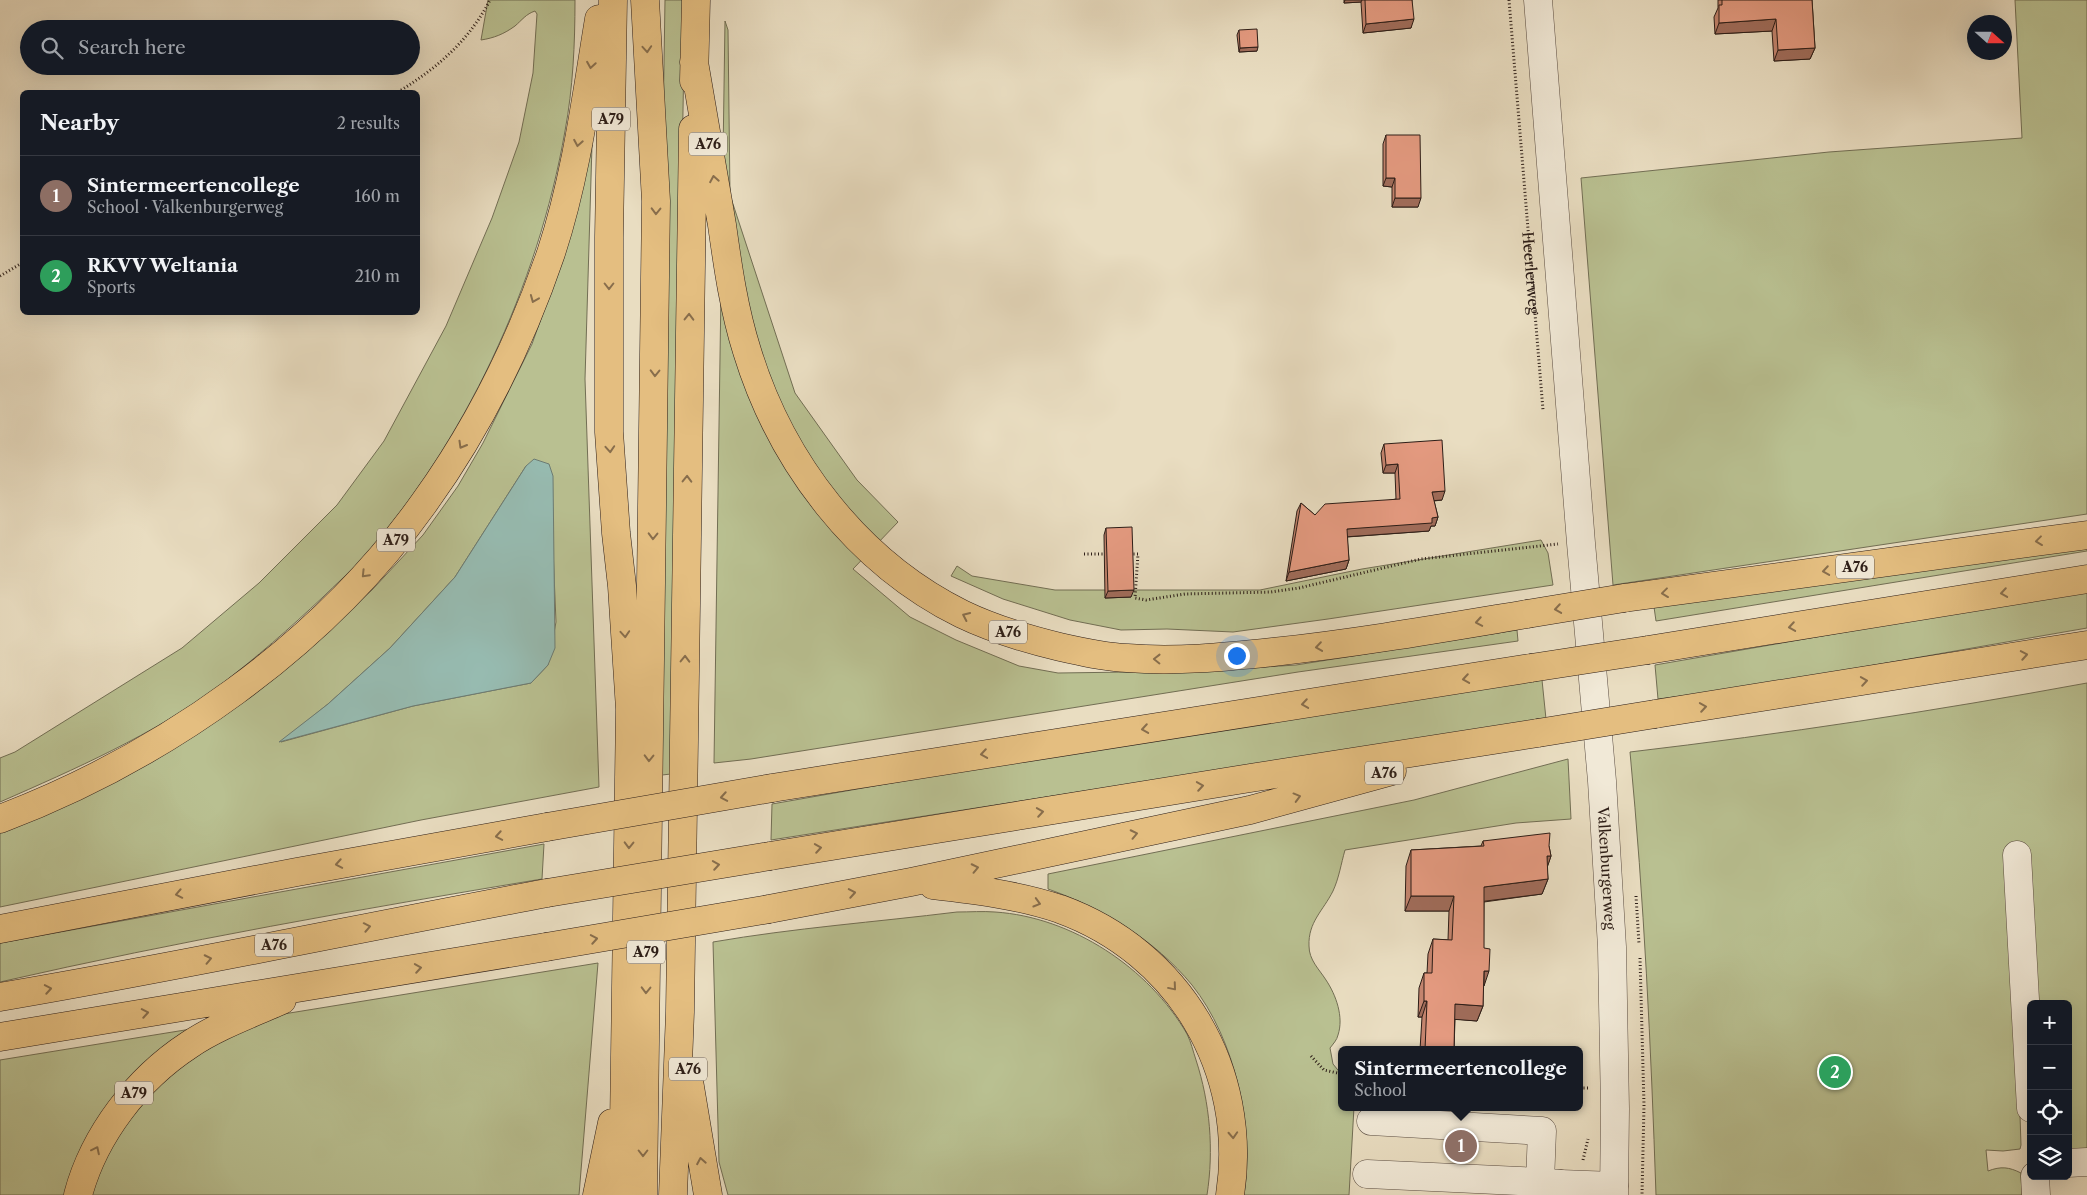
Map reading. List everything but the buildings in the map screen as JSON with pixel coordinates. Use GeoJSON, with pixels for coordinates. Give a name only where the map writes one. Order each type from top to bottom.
{"type":"FeatureCollection","features":[{"type":"Feature","properties":{"kind":"main road","name":"A79"},"geometry":{"type":"LineString","coordinates":[[0,819],[92,779],[172,734],[214,706],[283,653],[318,622],[376,562],[424,504],[457,453],[489,397],[538,288],[551,251],[571,180],[602,0]]}},
{"type":"Feature","properties":{"kind":"main road","name":"A79"},"geometry":{"type":"LineString","coordinates":[[613,0],[609,246],[609,432],[630,709],[623,1195]]}},
{"type":"Feature","properties":{"kind":"main road","name":"A79"},"geometry":{"type":"LineString","coordinates":[[643,1195],[656,201],[645,0]]}},
{"type":"Feature","properties":{"kind":"main road","name":"A79"},"geometry":{"type":"LineString","coordinates":[[673,1195],[680,1012],[696,0]]}},
{"type":"Feature","properties":{"kind":"main road","name":"A76"},"geometry":{"type":"LineString","coordinates":[[694,62],[729,279],[746,350],[770,411],[798,464],[829,507],[866,546],[912,585],[964,615],[996,628],[1047,644],[1081,652],[1126,658],[1183,659],[1305,648],[1397,636],[1624,598],[2087,535]]}},
{"type":"Feature","properties":{"kind":"main road"},"geometry":{"type":"LineString","coordinates":[[0,929],[297,872],[772,788],[2087,579]]}},
{"type":"Feature","properties":{"kind":"main road","name":"A76"},"geometry":{"type":"LineString","coordinates":[[0,997],[110,979],[547,893],[2087,645]]}},
{"type":"Feature","properties":{"kind":"main road","name":"A76"},"geometry":{"type":"LineString","coordinates":[[0,1037],[546,947],[911,882],[1250,810],[1528,735]]}},
{"type":"Feature","properties":{"kind":"main road","name":"A76"},"geometry":{"type":"LineString","coordinates":[[911,882],[990,891],[1060,909],[1099,927],[1139,952],[1159,972],[1191,1011],[1204,1032],[1221,1074],[1233,1127],[1234,1151],[1230,1195]]}},
{"type":"Feature","properties":{"kind":"main road","name":"A79"},"geometry":{"type":"LineString","coordinates":[[78,1195],[86,1171],[106,1130],[136,1091],[170,1059],[190,1044],[228,1024],[318,984]]}},
{"type":"Feature","properties":{"kind":"main road","name":"A76"},"geometry":{"type":"LineString","coordinates":[[680,1012],[708,1195]]}},
{"type":"Feature","properties":{"kind":"main road","name":"A79"},"geometry":{"type":"LineString","coordinates":[[597,1195],[624,1068]]}},
{"type":"Feature","properties":{"kind":"street","name":"Heerlerweg"},"geometry":{"type":"LineString","coordinates":[[1538,0],[1568,544]]}},
{"type":"Feature","properties":{"kind":"street","name":"Valkenburgerweg"},"geometry":{"type":"LineString","coordinates":[[1568,544],[1602,781],[1612,947],[1615,1109],[1614,1190]]}},
{"type":"Feature","properties":{"kind":"street"},"geometry":{"type":"LineString","coordinates":[[2017,855],[2030,1090]]}},
{"type":"Feature","properties":{"kind":"street"},"geometry":{"type":"LineString","coordinates":[[1371,1121],[1542,1131],[1553,1187]]}},
{"type":"Feature","properties":{"kind":"street"},"geometry":{"type":"LineString","coordinates":[[2072,1163],[2087,1162]]}},
{"type":"Feature","properties":{"kind":"street"},"geometry":{"type":"LineString","coordinates":[[1367,1174],[1614,1190]]}},
{"type":"Feature","properties":{"kind":"street"},"geometry":{"type":"LineString","coordinates":[[2034,1180],[2036,1195]]}},
{"type":"Feature","properties":{"kind":"path"},"geometry":{"type":"LineString","coordinates":[[401,90],[447,57],[472,30],[490,0]]}},
{"type":"Feature","properties":{"kind":"path","name":"Heerlerweg"},"geometry":{"type":"LineString","coordinates":[[1509,0],[1529,261],[1544,417]]}},
{"type":"Feature","properties":{"kind":"path"},"geometry":{"type":"LineString","coordinates":[[0,276],[20,264]]}},
{"type":"Feature","properties":{"kind":"path"},"geometry":{"type":"LineString","coordinates":[[1554,535],[1568,544]]}},
{"type":"Feature","properties":{"kind":"path"},"geometry":{"type":"LineString","coordinates":[[1129,554],[1138,554],[1135,598],[1146,600],[1185,594],[1272,592],[1299,588],[1421,559],[1568,544]]}},
{"type":"Feature","properties":{"kind":"path"},"geometry":{"type":"LineString","coordinates":[[1084,554],[1111,554]]}},
{"type":"Feature","properties":{"kind":"path","name":"Valkenburgerweg"},"geometry":{"type":"LineString","coordinates":[[1639,922],[1644,1105],[1642,1195]]}},
{"type":"Feature","properties":{"kind":"path"},"geometry":{"type":"LineString","coordinates":[[1311,1056],[1324,1070],[1338,1073]]}},
{"type":"Feature","properties":{"kind":"green space"},"geometry":{"type":"Polygon","coordinates":[[[488,0],[575,0],[570,99],[553,189],[536,247],[516,304],[492,359],[464,413],[433,465],[399,514],[361,560],[285,631],[219,686],[194,704],[140,736],[85,764],[0,802],[0,758],[15,752],[182,648],[259,583],[337,505],[384,441],[446,326],[492,218],[519,142],[533,73],[537,14],[535,11],[532,12],[507,31],[495,37],[481,40],[488,0]]]}},
{"type":"Feature","properties":{"kind":"green space"},"geometry":{"type":"Polygon","coordinates":[[[665,0],[685,0],[671,774],[653,776],[665,0]]]}},
{"type":"Feature","properties":{"kind":"green space"},"geometry":{"type":"Polygon","coordinates":[[[2015,0],[2087,0],[2087,514],[1613,585],[1581,178],[1829,152],[2022,138],[2015,0]]]}},
{"type":"Feature","properties":{"kind":"green space"},"geometry":{"type":"Polygon","coordinates":[[[725,21],[728,30],[730,195],[795,393],[857,480],[898,522],[853,569],[910,617],[956,640],[1019,666],[1058,673],[1203,671],[1296,665],[1517,630],[1518,641],[1298,672],[751,759],[714,763],[725,21]]]}},
{"type":"Feature","properties":{"kind":"green space"},"geometry":{"type":"Polygon","coordinates":[[[592,145],[585,379],[599,787],[421,820],[0,907],[0,830],[235,704],[320,639],[372,590],[423,535],[458,486],[483,443],[532,344],[564,254],[592,145]],[[526,466],[455,577],[390,648],[328,704],[281,742],[413,706],[531,683],[548,665],[556,622],[552,526],[526,466]]]}},
{"type":"Feature","properties":{"kind":"green space"},"geometry":{"type":"Polygon","coordinates":[[[1541,540],[1548,553],[1553,585],[1233,632],[1167,629],[1121,630],[1070,620],[1003,599],[951,576],[957,566],[972,576],[1055,590],[1260,590],[1362,569],[1541,540]]]}},
{"type":"Feature","properties":{"kind":"green space"},"geometry":{"type":"Polygon","coordinates":[[[2087,543],[2087,551],[1656,621],[1654,607],[2087,543]]]}},
{"type":"Feature","properties":{"kind":"green space"},"geometry":{"type":"Polygon","coordinates":[[[2087,590],[2087,628],[1737,689],[1658,699],[1655,665],[2087,590]]]}},
{"type":"Feature","properties":{"kind":"green space"},"geometry":{"type":"Polygon","coordinates":[[[1542,680],[1546,719],[771,840],[772,804],[1062,753],[1542,680]]]}},
{"type":"Feature","properties":{"kind":"green space"},"geometry":{"type":"Polygon","coordinates":[[[2087,683],[2087,1149],[2072,1150],[2072,1000],[2030,1000],[2011,847],[2021,1145],[2020,1149],[1986,1150],[1988,1171],[2005,1168],[2021,1173],[2022,1195],[1656,1195],[1646,973],[1630,752],[1745,738],[1973,703],[2087,683]]]}},
{"type":"Feature","properties":{"kind":"green space"},"geometry":{"type":"Polygon","coordinates":[[[1568,759],[1571,819],[1516,823],[1345,850],[1333,891],[1311,930],[1309,951],[1333,992],[1338,1006],[1340,1028],[1336,1040],[1330,1048],[1333,1064],[1338,1070],[1338,1111],[1354,1111],[1349,1195],[1244,1195],[1247,1169],[1247,1142],[1244,1113],[1230,1058],[1220,1031],[1207,1007],[1192,985],[1177,969],[1144,940],[1108,916],[1048,889],[1048,874],[1414,800],[1568,759]]]}},
{"type":"Feature","properties":{"kind":"green space"},"geometry":{"type":"Polygon","coordinates":[[[544,844],[542,879],[270,926],[0,982],[0,943],[544,844]]]}},
{"type":"Feature","properties":{"kind":"green space"},"geometry":{"type":"Polygon","coordinates":[[[957,912],[995,912],[1024,916],[1052,924],[1080,935],[1106,950],[1152,988],[1171,1010],[1187,1034],[1201,1076],[1205,1093],[1210,1144],[1207,1195],[728,1195],[719,1162],[713,942],[804,929],[957,912]]]}},
{"type":"Feature","properties":{"kind":"green space"},"geometry":{"type":"Polygon","coordinates":[[[598,963],[579,1195],[0,1195],[0,1060],[598,963]]]}},
{"type":"Feature","properties":{"kind":"water"},"geometry":{"type":"Polygon","coordinates":[[[534,459],[549,464],[553,476],[555,648],[548,665],[531,683],[413,706],[279,742],[328,704],[390,648],[455,577],[526,466],[534,459]]]}},
{"type":"Feature","properties":{"kind":"place","name":"RKVV Weltania"},"geometry":{"type":"Point","coordinates":[1835,1072]}},
{"type":"Feature","properties":{"kind":"place","name":"Sintermeertencollege"},"geometry":{"type":"Point","coordinates":[1461,1146]}}]}
